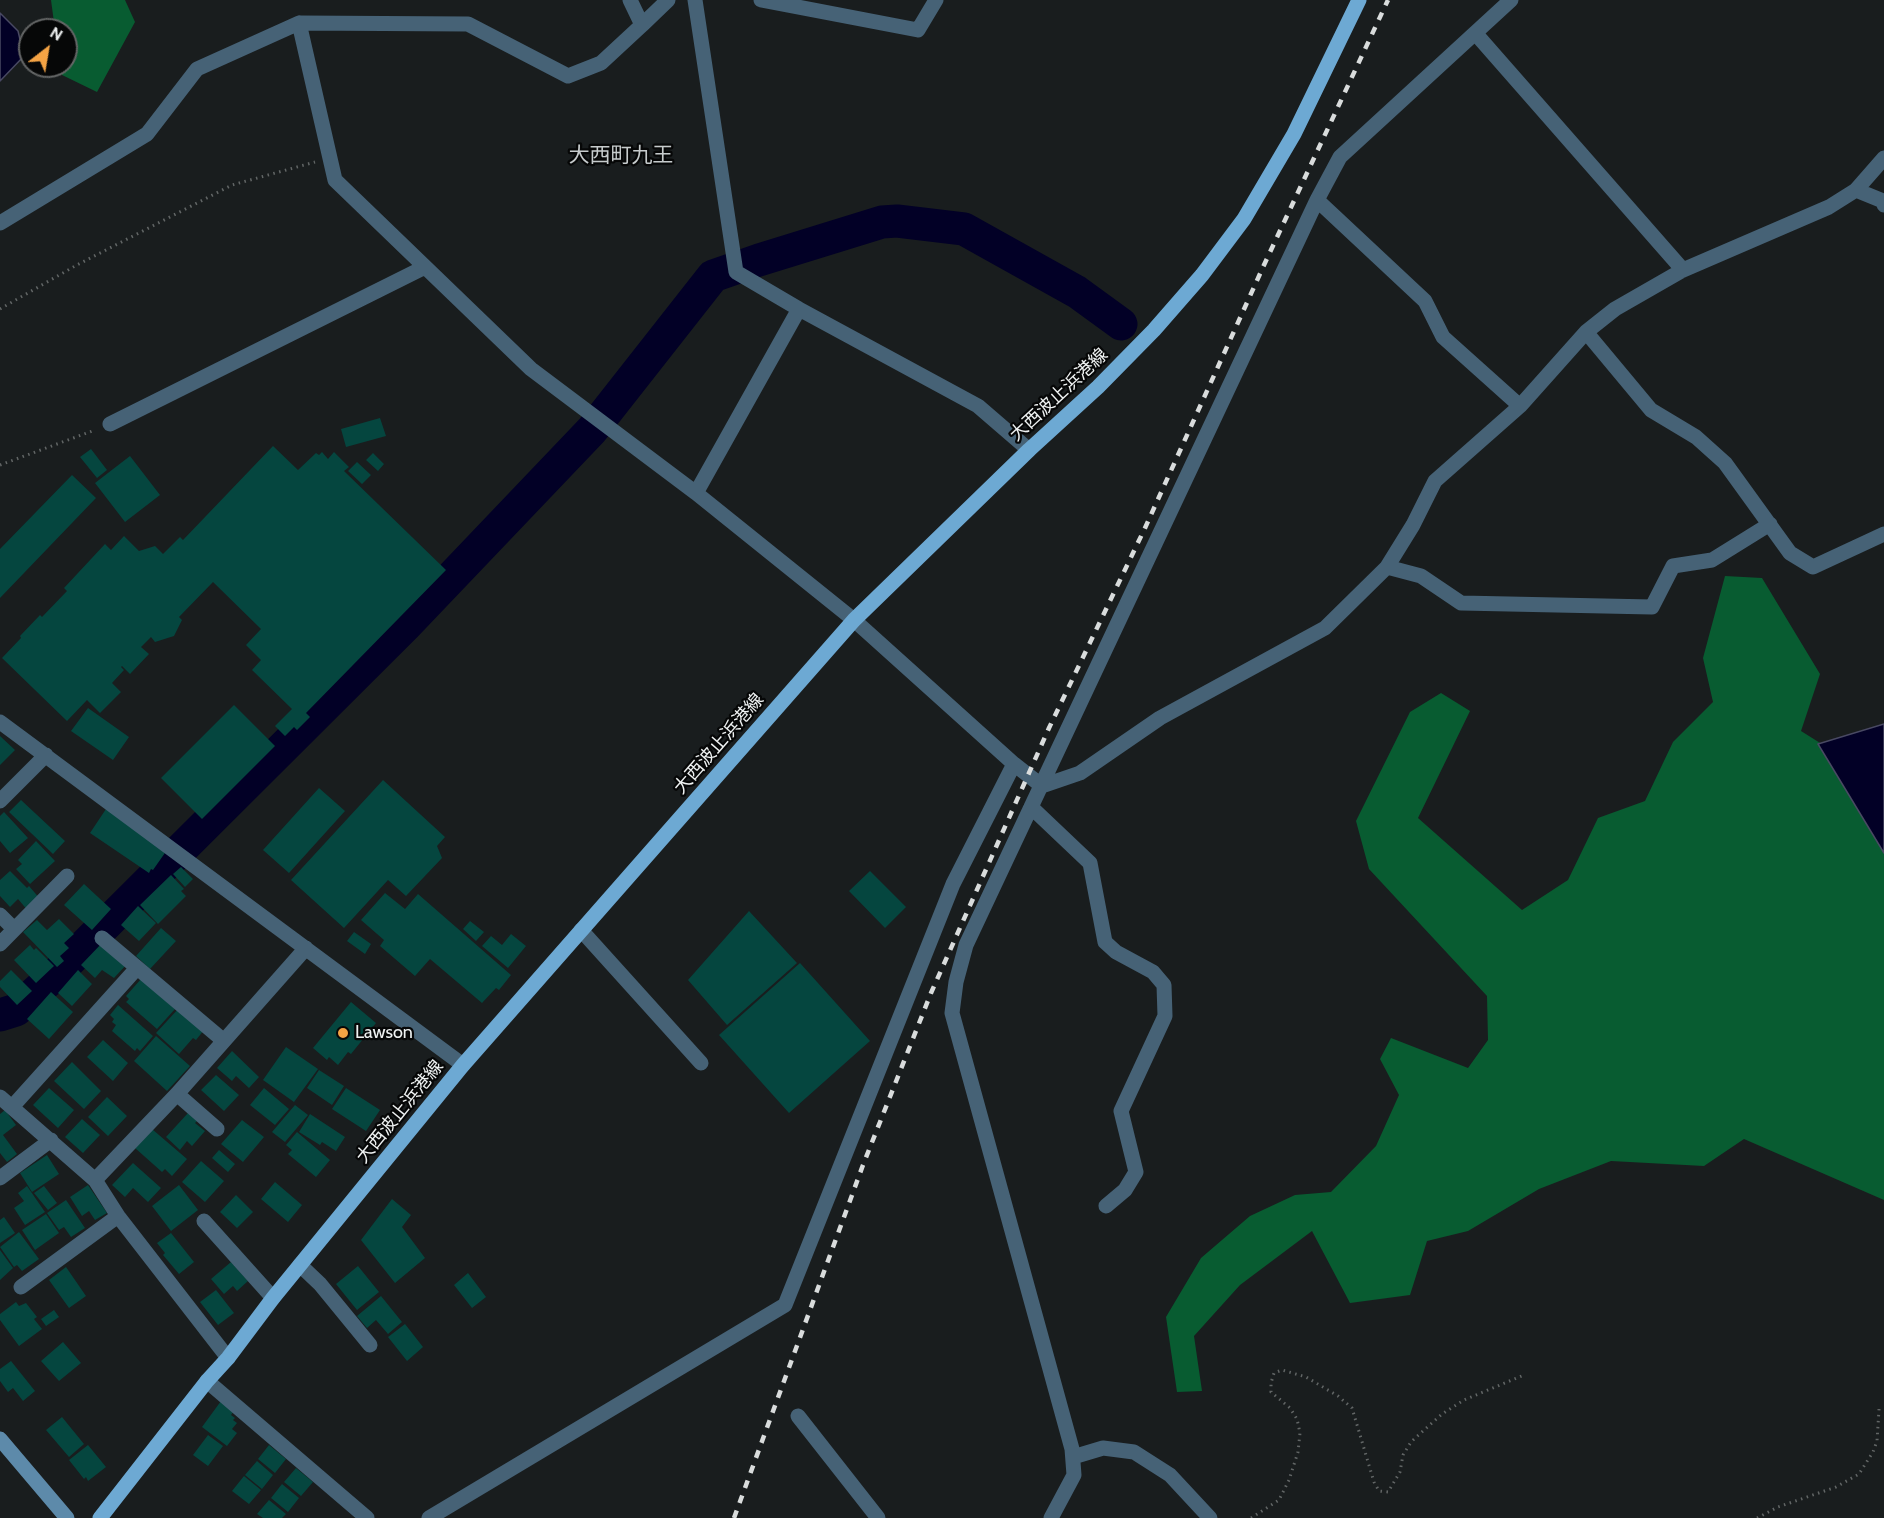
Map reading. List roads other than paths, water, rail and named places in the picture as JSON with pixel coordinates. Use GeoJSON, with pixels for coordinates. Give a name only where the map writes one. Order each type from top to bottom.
{"type":"FeatureCollection","features":[{"type":"Feature","properties":{"kind":"main road","name":"大西波止浜港線"},"geometry":{"type":"LineString","coordinates":[[100,1518],[273,1298],[463,1065],[854,620],[1029,450],[1098,387],[1155,330],[1202,275],[1244,219],[1294,134],[1359,0]]}},
{"type":"Feature","properties":{"kind":"street"},"geometry":{"type":"LineString","coordinates":[[630,0],[642,25]]}},
{"type":"Feature","properties":{"kind":"street"},"geometry":{"type":"LineString","coordinates":[[0,223],[147,134],[197,69],[299,23],[468,24],[568,76],[601,63],[668,0]]}},
{"type":"Feature","properties":{"kind":"street"},"geometry":{"type":"LineString","coordinates":[[695,0],[736,272],[978,406],[1029,450]]}},
{"type":"Feature","properties":{"kind":"street"},"geometry":{"type":"LineString","coordinates":[[761,0],[918,30],[936,0]]}},
{"type":"Feature","properties":{"kind":"street"},"geometry":{"type":"LineString","coordinates":[[1051,1518],[1074,1475],[1073,1457],[952,1013],[956,982],[966,945],[1317,200],[1340,157],[1476,34],[1510,0]]}},
{"type":"Feature","properties":{"kind":"street"},"geometry":{"type":"LineString","coordinates":[[299,23],[335,180],[531,369],[696,493],[854,620],[1014,764],[1042,786]]}},
{"type":"Feature","properties":{"kind":"street"},"geometry":{"type":"LineString","coordinates":[[1476,34],[1683,270]]}},
{"type":"Feature","properties":{"kind":"street"},"geometry":{"type":"LineString","coordinates":[[1042,786],[1080,772],[1160,718],[1326,628],[1387,567],[1413,525],[1435,481],[1520,406],[1586,333],[1615,309],[1683,270],[1829,207],[1856,189],[1884,158]]}},
{"type":"Feature","properties":{"kind":"street"},"geometry":{"type":"LineString","coordinates":[[1856,189],[1884,202]]}},
{"type":"Feature","properties":{"kind":"street"},"geometry":{"type":"LineString","coordinates":[[1317,200],[1425,301],[1443,337],[1520,406]]}},
{"type":"Feature","properties":{"kind":"street"},"geometry":{"type":"LineString","coordinates":[[110,424],[425,267]]}},
{"type":"Feature","properties":{"kind":"street"},"geometry":{"type":"LineString","coordinates":[[696,493],[800,309]]}},
{"type":"Feature","properties":{"kind":"street"},"geometry":{"type":"LineString","coordinates":[[1586,333],[1651,410],[1696,437],[1725,463],[1790,553],[1813,567],[1884,534]]}},
{"type":"Feature","properties":{"kind":"street"},"geometry":{"type":"LineString","coordinates":[[1387,567],[1421,576],[1461,603],[1652,607],[1673,566],[1712,560],[1770,524]]}},
{"type":"Feature","properties":{"kind":"street"},"geometry":{"type":"LineString","coordinates":[[0,722],[463,1065]]}},
{"type":"Feature","properties":{"kind":"street"},"geometry":{"type":"LineString","coordinates":[[0,801],[46,755]]}},
{"type":"Feature","properties":{"kind":"street"},"geometry":{"type":"LineString","coordinates":[[429,1518],[785,1305],[953,884],[1014,764]]}},
{"type":"Feature","properties":{"kind":"street"},"geometry":{"type":"LineString","coordinates":[[1032,807],[1090,862],[1105,942],[1116,952],[1153,972],[1164,985],[1165,1016],[1121,1111],[1136,1172],[1125,1190],[1106,1206]]}},
{"type":"Feature","properties":{"kind":"street"},"geometry":{"type":"LineString","coordinates":[[0,944],[67,876]]}},
{"type":"Feature","properties":{"kind":"street"},"geometry":{"type":"LineString","coordinates":[[0,915],[14,929]]}},
{"type":"Feature","properties":{"kind":"street"},"geometry":{"type":"LineString","coordinates":[[581,930],[701,1063]]}},
{"type":"Feature","properties":{"kind":"street"},"geometry":{"type":"LineString","coordinates":[[102,938],[224,1041]]}},
{"type":"Feature","properties":{"kind":"street"},"geometry":{"type":"LineString","coordinates":[[95,1180],[177,1094],[306,948]]}},
{"type":"Feature","properties":{"kind":"street"},"geometry":{"type":"LineString","coordinates":[[12,1107],[137,968]]}},
{"type":"Feature","properties":{"kind":"street"},"geometry":{"type":"LineString","coordinates":[[177,1094],[217,1129]]}},
{"type":"Feature","properties":{"kind":"street"},"geometry":{"type":"LineString","coordinates":[[0,1096],[95,1180],[118,1216],[228,1358]]}},
{"type":"Feature","properties":{"kind":"street"},"geometry":{"type":"LineString","coordinates":[[0,1178],[51,1140]]}},
{"type":"Feature","properties":{"kind":"street"},"geometry":{"type":"LineString","coordinates":[[21,1287],[118,1216]]}},
{"type":"Feature","properties":{"kind":"street"},"geometry":{"type":"LineString","coordinates":[[204,1221],[273,1298]]}},
{"type":"Feature","properties":{"kind":"street"},"geometry":{"type":"LineString","coordinates":[[300,1265],[320,1284],[370,1345]]}},
{"type":"Feature","properties":{"kind":"street"},"geometry":{"type":"LineString","coordinates":[[207,1381],[367,1518]]}},
{"type":"Feature","properties":{"kind":"street"},"geometry":{"type":"LineString","coordinates":[[798,1416],[878,1518]]}},
{"type":"Feature","properties":{"kind":"street"},"geometry":{"type":"LineString","coordinates":[[0,1439],[68,1518]]}},
{"type":"Feature","properties":{"kind":"street"},"geometry":{"type":"LineString","coordinates":[[1073,1457],[1103,1448],[1134,1452],[1170,1475],[1210,1518]]}},
{"type":"Feature","properties":{"kind":"water"},"geometry":{"type":"Polygon","coordinates":[[[0,13],[18,31],[18,62],[0,81],[0,13]]]}},
{"type":"Feature","properties":{"kind":"water"},"geometry":{"type":"Polygon","coordinates":[[[1884,724],[1884,853],[1818,744],[1884,724]]]}},
{"type":"Feature","properties":{"kind":"waterway"},"geometry":{"type":"LineString","coordinates":[[0,1015],[16,1010],[58,972],[405,626],[592,430],[713,276],[882,222],[897,221],[964,229],[1077,292],[1121,324]]}},
{"type":"Feature","properties":{"kind":"railway"},"geometry":{"type":"LineString","coordinates":[[734,1518],[863,1165],[931,993],[1049,728],[1145,528],[1264,265],[1388,0]]}},
{"type":"Feature","properties":{"kind":"place","name":"Lawson"},"geometry":{"type":"Point","coordinates":[343,1033]}},
{"type":"Feature","properties":{"kind":"district","name":"大西町九王"},"geometry":{"type":"Point","coordinates":[621,156]}}]}
